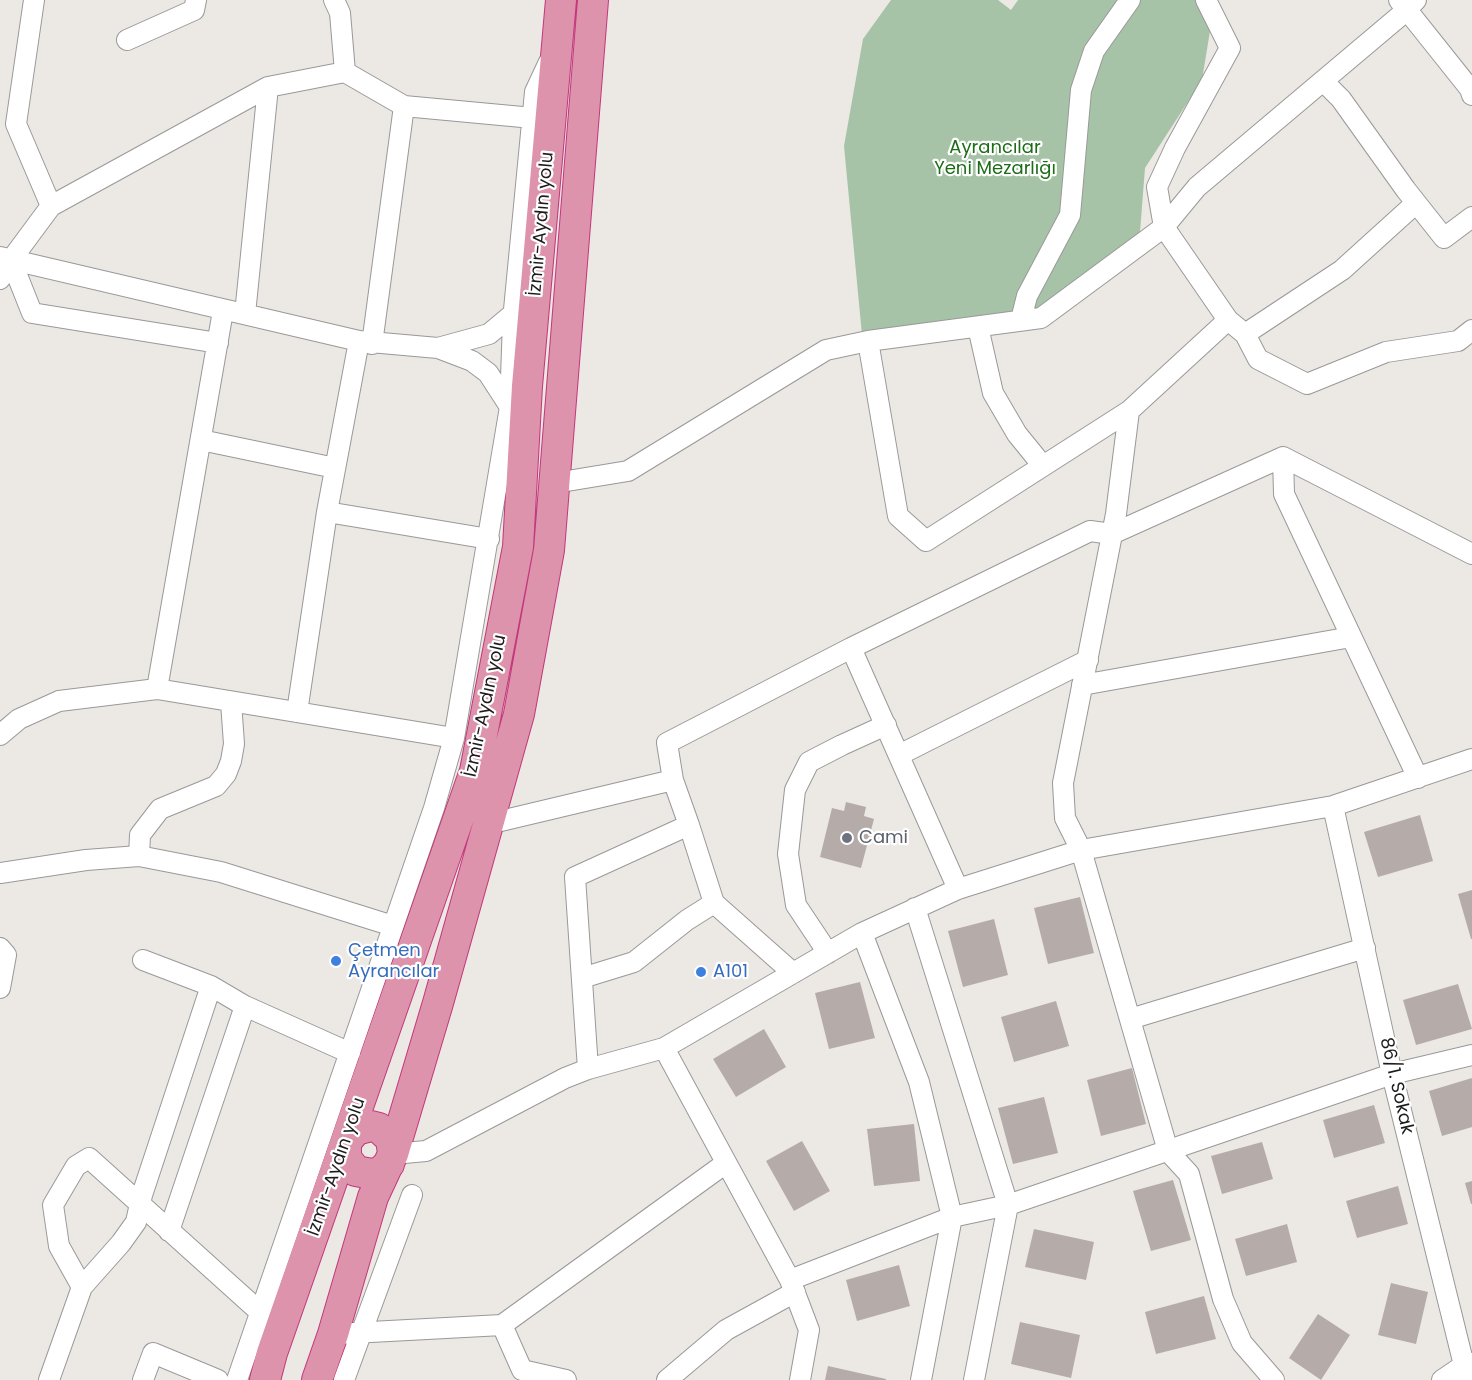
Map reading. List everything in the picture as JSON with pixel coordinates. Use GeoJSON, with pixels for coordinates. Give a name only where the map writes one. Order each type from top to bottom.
{"type":"FeatureCollection","features":[{"type":"Feature","properties":{"kind":"highway","name":"İzmir-Aydın yolu"},"geometry":{"type":"LineString","coordinates":[[265,1380],[272,1353],[475,771],[518,547],[524,442],[519,397],[561,0]]}},
{"type":"Feature","properties":{"kind":"highway","name":"İzmir-Aydın yolu"},"geometry":{"type":"LineString","coordinates":[[317,1380],[347,1334],[373,1197],[391,1159],[519,714],[549,550],[593,0]]}},
{"type":"Feature","properties":{"kind":"highway"},"geometry":{"type":"LineString","coordinates":[[346,1142],[356,1130],[371,1126],[386,1132],[393,1146],[391,1159]]}},
{"type":"Feature","properties":{"kind":"street"},"geometry":{"type":"LineString","coordinates":[[34,0],[16,124],[51,206]]}},
{"type":"Feature","properties":{"kind":"street"},"geometry":{"type":"LineString","coordinates":[[127,40],[194,10],[196,0]]}},
{"type":"Feature","properties":{"kind":"street"},"geometry":{"type":"LineString","coordinates":[[333,0],[340,13],[345,72]]}},
{"type":"Feature","properties":{"kind":"street"},"geometry":{"type":"LineString","coordinates":[[1021,320],[1026,296],[1070,215],[1082,90],[1094,51],[1130,0]]}},
{"type":"Feature","properties":{"kind":"street"},"geometry":{"type":"LineString","coordinates":[[1206,0],[1230,48],[1175,148],[1157,188],[1164,227],[1228,320],[1245,334],[1258,359],[1307,384],[1386,352],[1458,340],[1472,330]]}},
{"type":"Feature","properties":{"kind":"street"},"geometry":{"type":"LineString","coordinates":[[555,483],[628,471],[826,350],[868,341],[1041,318],[1164,227],[1197,187],[1323,81],[1407,3],[1472,95]]}},
{"type":"Feature","properties":{"kind":"street"},"geometry":{"type":"LineString","coordinates":[[237,1380],[434,808],[454,738],[489,539],[519,397],[513,314],[536,92],[558,41]]}},
{"type":"Feature","properties":{"kind":"street"},"geometry":{"type":"LineString","coordinates":[[0,279],[5,259],[51,206],[268,87],[345,72],[404,106],[533,118]]}},
{"type":"Feature","properties":{"kind":"street"},"geometry":{"type":"LineString","coordinates":[[1323,81],[1341,99],[1444,238],[1472,217]]}},
{"type":"Feature","properties":{"kind":"street"},"geometry":{"type":"LineString","coordinates":[[245,314],[268,87]]}},
{"type":"Feature","properties":{"kind":"street"},"geometry":{"type":"LineString","coordinates":[[297,712],[327,512],[365,342],[404,106]]}},
{"type":"Feature","properties":{"kind":"street"},"geometry":{"type":"LineString","coordinates":[[1245,334],[1342,270],[1416,203]]}},
{"type":"Feature","properties":{"kind":"street"},"geometry":{"type":"LineString","coordinates":[[5,259],[365,342],[438,348],[472,361],[519,397]]}},
{"type":"Feature","properties":{"kind":"street"},"geometry":{"type":"LineString","coordinates":[[5,259],[32,313],[218,343]]}},
{"type":"Feature","properties":{"kind":"street"},"geometry":{"type":"LineString","coordinates":[[157,689],[223,311]]}},
{"type":"Feature","properties":{"kind":"street"},"geometry":{"type":"LineString","coordinates":[[438,348],[489,334],[513,314]]}},
{"type":"Feature","properties":{"kind":"street"},"geometry":{"type":"LineString","coordinates":[[868,341],[898,516],[926,541],[1129,411],[1228,320]]}},
{"type":"Feature","properties":{"kind":"street"},"geometry":{"type":"LineString","coordinates":[[978,327],[993,393],[1017,434],[1043,466]]}},
{"type":"Feature","properties":{"kind":"street"},"geometry":{"type":"LineString","coordinates":[[1129,411],[1112,534],[1063,783],[1065,818],[1081,850],[1168,1150],[1190,1174],[1223,1299],[1242,1343],[1274,1380]]}},
{"type":"Feature","properties":{"kind":"street"},"geometry":{"type":"LineString","coordinates":[[201,440],[335,468]]}},
{"type":"Feature","properties":{"kind":"street"},"geometry":{"type":"LineString","coordinates":[[793,973],[714,903],[673,780],[667,742],[851,648],[1090,531],[1112,534],[1283,457]]}},
{"type":"Feature","properties":{"kind":"street"},"geometry":{"type":"LineString","coordinates":[[1283,457],[1472,554]]}},
{"type":"Feature","properties":{"kind":"street"},"geometry":{"type":"LineString","coordinates":[[1283,457],[1284,494],[1418,777]]}},
{"type":"Feature","properties":{"kind":"street"},"geometry":{"type":"LineString","coordinates":[[327,512],[489,539]]}},
{"type":"Feature","properties":{"kind":"street"},"geometry":{"type":"LineString","coordinates":[[1082,685],[1351,637]]}},
{"type":"Feature","properties":{"kind":"street"},"geometry":{"type":"LineString","coordinates":[[851,648],[958,889]]}},
{"type":"Feature","properties":{"kind":"street"},"geometry":{"type":"LineString","coordinates":[[899,755],[1088,660]]}},
{"type":"Feature","properties":{"kind":"street"},"geometry":{"type":"LineString","coordinates":[[0,735],[19,719],[59,701],[157,689],[454,738]]}},
{"type":"Feature","properties":{"kind":"street"},"geometry":{"type":"LineString","coordinates":[[139,856],[140,835],[160,809],[216,786],[226,774],[234,744],[231,702]]}},
{"type":"Feature","properties":{"kind":"street"},"geometry":{"type":"LineString","coordinates":[[828,952],[796,906],[788,854],[795,790],[809,762],[842,744],[886,725]]}},
{"type":"Feature","properties":{"kind":"street"},"geometry":{"type":"LineString","coordinates":[[391,1159],[426,1151],[565,1078],[664,1048],[862,933],[958,889],[1081,850],[1333,806],[1472,759]]}},
{"type":"Feature","properties":{"kind":"street"},"geometry":{"type":"LineString","coordinates":[[488,824],[673,780]]}},
{"type":"Feature","properties":{"kind":"street","name":"86/1. Sokak"},"geometry":{"type":"LineString","coordinates":[[1333,806],[1392,1074],[1467,1369]]}},
{"type":"Feature","properties":{"kind":"street"},"geometry":{"type":"LineString","coordinates":[[588,1070],[574,877],[689,825]]}},
{"type":"Feature","properties":{"kind":"street"},"geometry":{"type":"LineString","coordinates":[[0,873],[86,860],[139,856],[221,872],[393,926]]}},
{"type":"Feature","properties":{"kind":"street"},"geometry":{"type":"LineString","coordinates":[[582,978],[634,962],[687,920],[714,903]]}},
{"type":"Feature","properties":{"kind":"street"},"geometry":{"type":"LineString","coordinates":[[915,909],[1008,1205],[974,1380]]}},
{"type":"Feature","properties":{"kind":"street"},"geometry":{"type":"LineString","coordinates":[[862,933],[919,1082],[952,1217],[921,1380]]}},
{"type":"Feature","properties":{"kind":"street"},"geometry":{"type":"LineString","coordinates":[[0,948],[6,955],[0,988]]}},
{"type":"Feature","properties":{"kind":"street"},"geometry":{"type":"LineString","coordinates":[[1130,1019],[1365,948]]}},
{"type":"Feature","properties":{"kind":"street"},"geometry":{"type":"LineString","coordinates":[[143,960],[211,986],[245,1006],[350,1053]]}},
{"type":"Feature","properties":{"kind":"street"},"geometry":{"type":"LineString","coordinates":[[49,1380],[82,1287],[136,1222],[211,986]]}},
{"type":"Feature","properties":{"kind":"street"},"geometry":{"type":"LineString","coordinates":[[169,1231],[245,1006]]}},
{"type":"Feature","properties":{"kind":"street"},"geometry":{"type":"LineString","coordinates":[[664,1048],[792,1286],[809,1330],[800,1380]]}},
{"type":"Feature","properties":{"kind":"street"},"geometry":{"type":"LineString","coordinates":[[667,1380],[726,1330],[792,1286],[952,1217],[1008,1205],[1392,1074],[1472,1055]]}},
{"type":"Feature","properties":{"kind":"street"},"geometry":{"type":"LineString","coordinates":[[82,1287],[59,1246],[53,1205],[76,1166],[89,1158],[260,1312]]}},
{"type":"Feature","properties":{"kind":"street"},"geometry":{"type":"LineString","coordinates":[[347,1334],[502,1325],[726,1163]]}},
{"type":"Feature","properties":{"kind":"street"},"geometry":{"type":"LineString","coordinates":[[344,1380],[347,1334],[412,1196]]}},
{"type":"Feature","properties":{"kind":"street"},"geometry":{"type":"LineString","coordinates":[[502,1325],[520,1375],[566,1380]]}},
{"type":"Feature","properties":{"kind":"street"},"geometry":{"type":"LineString","coordinates":[[143,1380],[153,1353],[218,1380]]}},
{"type":"Feature","properties":{"kind":"street"},"geometry":{"type":"LineString","coordinates":[[1442,1380],[1467,1369]]}},
{"type":"Feature","properties":{"kind":"green space","name":"Ayrancılar Yeni Mezarlığı"},"geometry":{"type":"Polygon","coordinates":[[[891,0],[998,0],[1011,10],[1018,0],[1198,0],[1210,31],[1202,80],[1145,168],[1140,232],[1070,295],[1047,307],[862,335],[844,146],[863,39],[891,0]]]}},
{"type":"Feature","properties":{"kind":"building","name":"Cami"},"geometry":{"type":"Polygon","coordinates":[[[846,802],[866,807],[864,816],[874,819],[861,868],[820,857],[832,808],[844,811],[846,802]]]}},
{"type":"Feature","properties":{"kind":"building"},"geometry":{"type":"Polygon","coordinates":[[[1420,815],[1433,861],[1378,877],[1364,832],[1420,815]]]}},
{"type":"Feature","properties":{"kind":"building"},"geometry":{"type":"Polygon","coordinates":[[[1472,890],[1472,939],[1471,939],[1458,894],[1472,890]]]}},
{"type":"Feature","properties":{"kind":"building"},"geometry":{"type":"Polygon","coordinates":[[[1080,897],[1094,953],[1048,964],[1034,908],[1080,897]]]}},
{"type":"Feature","properties":{"kind":"building"},"geometry":{"type":"Polygon","coordinates":[[[994,919],[1008,975],[963,987],[948,931],[994,919]]]}},
{"type":"Feature","properties":{"kind":"building"},"geometry":{"type":"Polygon","coordinates":[[[860,982],[875,1038],[829,1049],[815,993],[860,982]]]}},
{"type":"Feature","properties":{"kind":"building"},"geometry":{"type":"Polygon","coordinates":[[[1458,984],[1472,1029],[1416,1045],[1403,1000],[1458,984]]]}},
{"type":"Feature","properties":{"kind":"building"},"geometry":{"type":"Polygon","coordinates":[[[1056,1001],[1069,1046],[1014,1062],[1001,1017],[1056,1001]]]}},
{"type":"Feature","properties":{"kind":"building"},"geometry":{"type":"Polygon","coordinates":[[[764,1029],[786,1067],[736,1097],[713,1059],[764,1029]]]}},
{"type":"Feature","properties":{"kind":"building"},"geometry":{"type":"Polygon","coordinates":[[[1132,1068],[1146,1124],[1101,1136],[1087,1080],[1132,1068]]]}},
{"type":"Feature","properties":{"kind":"building"},"geometry":{"type":"Polygon","coordinates":[[[1472,1078],[1472,1127],[1442,1136],[1429,1091],[1472,1078]]]}},
{"type":"Feature","properties":{"kind":"building"},"geometry":{"type":"Polygon","coordinates":[[[1044,1097],[1058,1153],[1013,1164],[998,1108],[1044,1097]]]}},
{"type":"Feature","properties":{"kind":"building"},"geometry":{"type":"Polygon","coordinates":[[[1374,1105],[1385,1143],[1334,1158],[1323,1120],[1374,1105]]]}},
{"type":"Feature","properties":{"kind":"building"},"geometry":{"type":"Polygon","coordinates":[[[914,1124],[920,1181],[874,1186],[867,1129],[914,1124]]]}},
{"type":"Feature","properties":{"kind":"building"},"geometry":{"type":"Polygon","coordinates":[[[802,1141],[830,1191],[794,1211],[766,1161],[802,1141]]]}},
{"type":"Feature","properties":{"kind":"building"},"geometry":{"type":"Polygon","coordinates":[[[1262,1142],[1273,1179],[1222,1194],[1211,1156],[1262,1142]]]}},
{"type":"Feature","properties":{"kind":"building"},"geometry":{"type":"Polygon","coordinates":[[[1173,1180],[1191,1240],[1151,1251],[1133,1191],[1173,1180]]]}},
{"type":"Feature","properties":{"kind":"building"},"geometry":{"type":"Polygon","coordinates":[[[1472,1181],[1472,1204],[1471,1204],[1465,1183],[1472,1181]]]}},
{"type":"Feature","properties":{"kind":"building"},"geometry":{"type":"Polygon","coordinates":[[[1398,1186],[1408,1224],[1357,1238],[1346,1201],[1398,1186]]]}},
{"type":"Feature","properties":{"kind":"building"},"geometry":{"type":"Polygon","coordinates":[[[1287,1224],[1297,1262],[1246,1276],[1235,1239],[1287,1224]]]}},
{"type":"Feature","properties":{"kind":"building"},"geometry":{"type":"Polygon","coordinates":[[[1034,1229],[1094,1242],[1086,1280],[1025,1267],[1034,1229]]]}},
{"type":"Feature","properties":{"kind":"building"},"geometry":{"type":"Polygon","coordinates":[[[899,1265],[910,1306],[857,1321],[846,1280],[899,1265]]]}},
{"type":"Feature","properties":{"kind":"building"},"geometry":{"type":"Polygon","coordinates":[[[1391,1283],[1428,1292],[1416,1344],[1378,1335],[1391,1283]]]}},
{"type":"Feature","properties":{"kind":"building"},"geometry":{"type":"Polygon","coordinates":[[[1204,1296],[1216,1339],[1156,1354],[1145,1312],[1204,1296]]]}},
{"type":"Feature","properties":{"kind":"building"},"geometry":{"type":"Polygon","coordinates":[[[1318,1314],[1350,1335],[1321,1380],[1289,1358],[1318,1314]]]}},
{"type":"Feature","properties":{"kind":"building"},"geometry":{"type":"Polygon","coordinates":[[[1020,1322],[1080,1335],[1071,1378],[1011,1364],[1020,1322]]]}},
{"type":"Feature","properties":{"kind":"building"},"geometry":{"type":"Polygon","coordinates":[[[828,1366],[886,1379],[886,1380],[825,1380],[828,1366]]]}},
{"type":"Feature","properties":{"kind":"place","name":"Cami"},"geometry":{"type":"Point","coordinates":[847,838]}},
{"type":"Feature","properties":{"kind":"place","name":"Çetmen Ayrancılar"},"geometry":{"type":"Point","coordinates":[336,961]}},
{"type":"Feature","properties":{"kind":"place","name":"A101"},"geometry":{"type":"Point","coordinates":[701,972]}}]}
